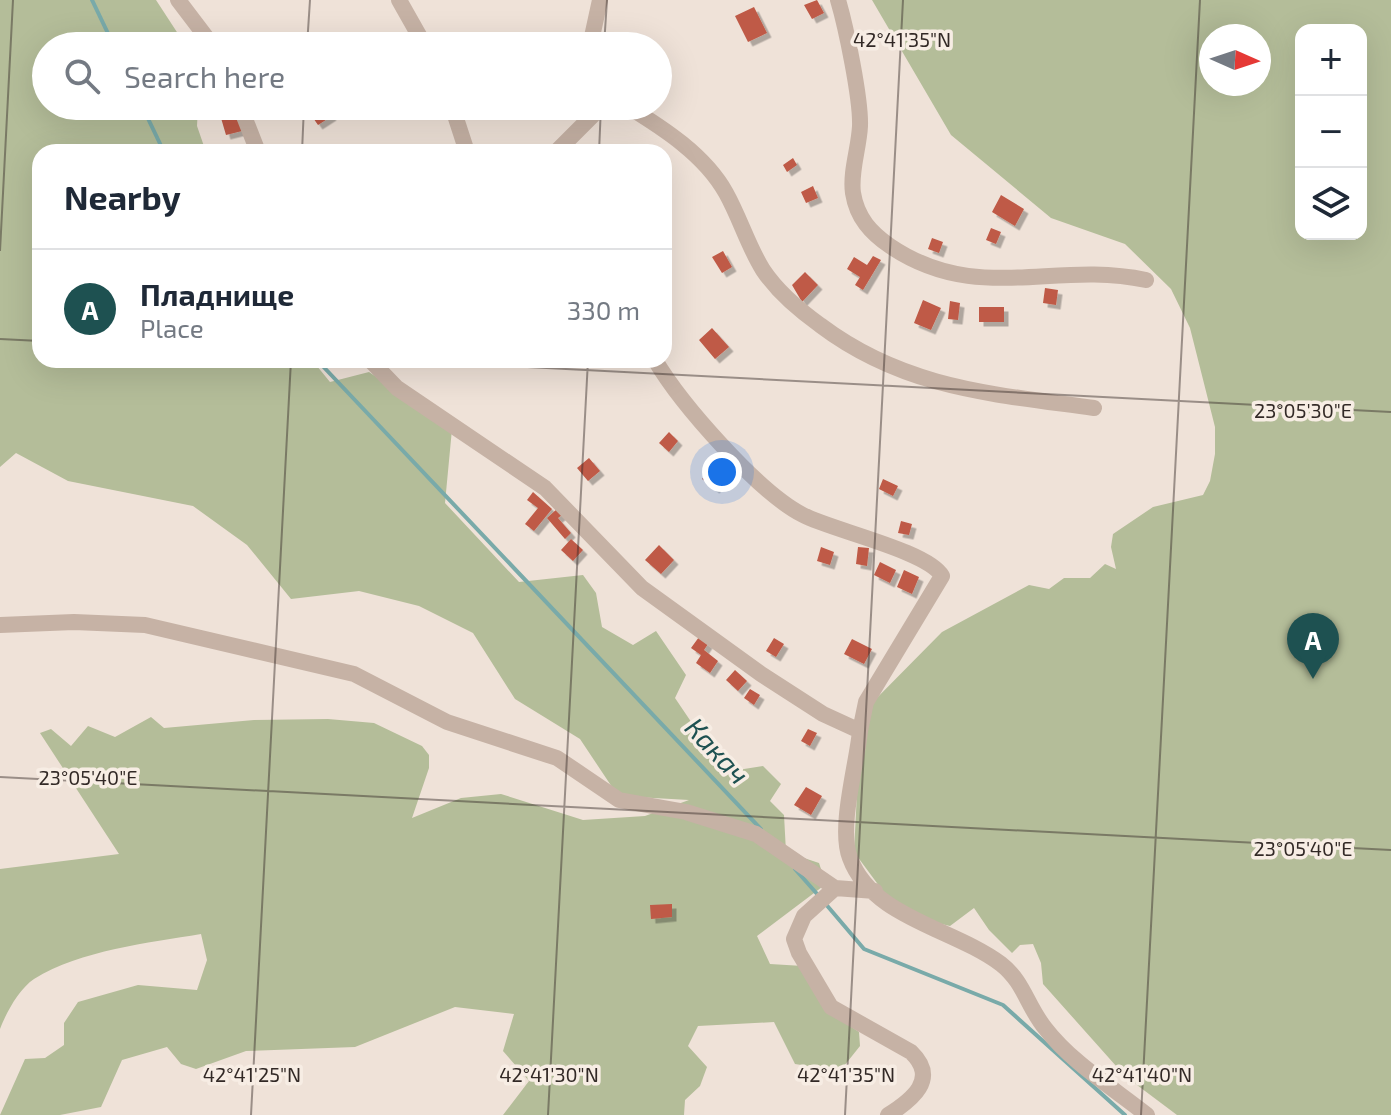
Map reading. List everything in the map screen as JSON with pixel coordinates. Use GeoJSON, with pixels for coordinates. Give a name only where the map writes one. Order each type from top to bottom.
{"type":"FeatureCollection","features":[{"type":"Feature","properties":{"kind":"street"},"geometry":{"type":"LineString","coordinates":[[178,0],[202,32]]}},
{"type":"Feature","properties":{"kind":"street"},"geometry":{"type":"LineString","coordinates":[[399,0],[417,32]]}},
{"type":"Feature","properties":{"kind":"street"},"geometry":{"type":"LineString","coordinates":[[593,32],[600,0]]}},
{"type":"Feature","properties":{"kind":"street"},"geometry":{"type":"LineString","coordinates":[[838,0],[859,108],[853,190],[862,219],[877,237],[922,265],[967,277],[1000,279],[1115,273],[1146,280]]}},
{"type":"Feature","properties":{"kind":"street"},"geometry":{"type":"LineString","coordinates":[[245,120],[255,144]]}},
{"type":"Feature","properties":{"kind":"street"},"geometry":{"type":"LineString","coordinates":[[457,120],[464,144]]}},
{"type":"Feature","properties":{"kind":"street"},"geometry":{"type":"LineString","coordinates":[[564,144],[588,120]]}},
{"type":"Feature","properties":{"kind":"street"},"geometry":{"type":"LineString","coordinates":[[647,120],[694,154],[725,191],[766,274],[803,313],[837,338],[880,362],[954,389],[1094,408]]}},
{"type":"Feature","properties":{"kind":"street"},"geometry":{"type":"LineString","coordinates":[[378,368],[397,388],[545,488],[642,588],[761,674],[823,714],[860,731]]}},
{"type":"Feature","properties":{"kind":"street"},"geometry":{"type":"LineString","coordinates":[[661,368],[713,437],[776,496],[803,515],[890,547],[939,571],[942,576],[939,582],[866,702],[848,814],[848,853],[861,877],[891,907],[954,935],[1017,977],[1040,1022],[1054,1038],[1147,1115]]}},
{"type":"Feature","properties":{"kind":"street"},"geometry":{"type":"LineString","coordinates":[[0,625],[74,622],[145,625],[354,674],[447,722],[557,758],[619,800],[686,812],[756,834],[775,847],[826,896]]}},
{"type":"Feature","properties":{"kind":"street"},"geometry":{"type":"LineString","coordinates":[[875,891],[826,896],[804,916],[794,939],[831,1007],[911,1052],[920,1063],[924,1077],[919,1090],[910,1101],[888,1115]]}},
{"type":"Feature","properties":{"kind":"green space"},"geometry":{"type":"Polygon","coordinates":[[[0,0],[156,0],[177,32],[32,32],[32,120],[197,120],[203,144],[32,144],[32,368],[319,368],[330,382],[369,372],[452,429],[445,503],[519,582],[583,575],[596,593],[602,627],[633,645],[656,631],[686,675],[675,698],[725,772],[763,766],[781,784],[770,801],[784,815],[786,852],[819,863],[826,884],[757,936],[770,964],[803,966],[828,1011],[859,1032],[860,1046],[840,1071],[795,1064],[774,1022],[698,1026],[688,1046],[707,1067],[700,1086],[685,1100],[684,1115],[503,1115],[529,1081],[503,1051],[514,1014],[455,1007],[355,1047],[246,1051],[196,1069],[181,1064],[167,1047],[122,1060],[101,1107],[60,1115],[0,1115],[25,1059],[45,1058],[64,1045],[64,1023],[78,1002],[138,985],[197,990],[207,960],[201,934],[115,949],[72,961],[28,983],[0,1029],[0,869],[119,854],[40,733],[51,729],[71,746],[88,726],[115,737],[151,717],[164,728],[254,720],[328,719],[374,723],[422,746],[429,755],[429,768],[412,818],[461,798],[501,794],[583,820],[645,816],[689,800],[618,796],[580,739],[515,699],[473,633],[419,606],[359,591],[291,599],[247,545],[193,506],[68,481],[16,453],[0,467],[0,0]]]}},
{"type":"Feature","properties":{"kind":"green space"},"geometry":{"type":"Polygon","coordinates":[[[872,0],[1391,0],[1391,1115],[1177,1115],[1125,1076],[1043,984],[1041,963],[1033,944],[1020,945],[1012,953],[989,930],[974,908],[950,926],[929,921],[888,898],[854,852],[861,714],[942,632],[1029,585],[1049,589],[1064,578],[1090,578],[1105,564],[1116,569],[1111,547],[1113,534],[1153,507],[1203,495],[1210,481],[1215,454],[1215,427],[1190,328],[1171,289],[1125,244],[1051,218],[951,135],[872,0]]]}},
{"type":"Feature","properties":{"kind":"building"},"geometry":{"type":"Polygon","coordinates":[[[817,0],[824,13],[812,19],[804,5],[817,0]]]}},
{"type":"Feature","properties":{"kind":"building"},"geometry":{"type":"Polygon","coordinates":[[[754,7],[767,33],[748,42],[735,16],[754,7]]]}},
{"type":"Feature","properties":{"kind":"building"},"geometry":{"type":"Polygon","coordinates":[[[222,120],[239,120],[242,131],[226,135],[222,120]]]}},
{"type":"Feature","properties":{"kind":"building"},"geometry":{"type":"Polygon","coordinates":[[[793,158],[797,165],[787,172],[783,165],[793,158]]]}},
{"type":"Feature","properties":{"kind":"building"},"geometry":{"type":"Polygon","coordinates":[[[813,186],[818,198],[806,203],[801,192],[813,186]]]}},
{"type":"Feature","properties":{"kind":"building"},"geometry":{"type":"Polygon","coordinates":[[[1001,195],[1024,209],[1015,226],[992,212],[1001,195]]]}},
{"type":"Feature","properties":{"kind":"building"},"geometry":{"type":"Polygon","coordinates":[[[991,228],[1001,232],[996,244],[986,240],[991,228]]]}},
{"type":"Feature","properties":{"kind":"building"},"geometry":{"type":"Polygon","coordinates":[[[932,238],[943,242],[939,253],[928,249],[932,238]]]}},
{"type":"Feature","properties":{"kind":"building"},"geometry":{"type":"Polygon","coordinates":[[[723,251],[732,267],[722,273],[712,257],[723,251]]]}},
{"type":"Feature","properties":{"kind":"building"},"geometry":{"type":"Polygon","coordinates":[[[873,256],[881,260],[863,290],[855,285],[860,277],[847,269],[854,257],[867,265],[873,256]]]}},
{"type":"Feature","properties":{"kind":"building"},"geometry":{"type":"Polygon","coordinates":[[[805,272],[818,285],[802,302],[792,285],[805,272]]]}},
{"type":"Feature","properties":{"kind":"building"},"geometry":{"type":"Polygon","coordinates":[[[1045,288],[1058,290],[1056,305],[1043,303],[1045,288]]]}},
{"type":"Feature","properties":{"kind":"building"},"geometry":{"type":"Polygon","coordinates":[[[923,300],[941,308],[931,330],[914,323],[923,300]]]}},
{"type":"Feature","properties":{"kind":"building"},"geometry":{"type":"Polygon","coordinates":[[[950,301],[960,303],[958,320],[948,319],[950,301]]]}},
{"type":"Feature","properties":{"kind":"building"},"geometry":{"type":"Polygon","coordinates":[[[979,307],[1004,307],[1004,322],[979,322],[979,307]]]}},
{"type":"Feature","properties":{"kind":"building"},"geometry":{"type":"Polygon","coordinates":[[[712,328],[729,347],[715,359],[699,340],[712,328]]]}},
{"type":"Feature","properties":{"kind":"building"},"geometry":{"type":"Polygon","coordinates":[[[669,432],[678,441],[669,452],[659,443],[669,432]]]}},
{"type":"Feature","properties":{"kind":"building"},"geometry":{"type":"Polygon","coordinates":[[[589,458],[600,471],[588,481],[577,468],[589,458]]]}},
{"type":"Feature","properties":{"kind":"building"},"geometry":{"type":"Polygon","coordinates":[[[711,468],[723,477],[715,489],[702,479],[711,468]]]}},
{"type":"Feature","properties":{"kind":"building"},"geometry":{"type":"Polygon","coordinates":[[[883,479],[898,486],[893,496],[879,489],[883,479]]]}},
{"type":"Feature","properties":{"kind":"building"},"geometry":{"type":"Polygon","coordinates":[[[533,492],[552,509],[534,531],[525,524],[538,508],[527,500],[533,492]]]}},
{"type":"Feature","properties":{"kind":"building"},"geometry":{"type":"Polygon","coordinates":[[[557,509],[562,515],[558,518],[571,533],[565,539],[547,518],[557,509]]]}},
{"type":"Feature","properties":{"kind":"building"},"geometry":{"type":"Polygon","coordinates":[[[901,521],[912,524],[909,535],[898,533],[901,521]]]}},
{"type":"Feature","properties":{"kind":"building"},"geometry":{"type":"Polygon","coordinates":[[[571,539],[583,550],[573,561],[561,550],[571,539]]]}},
{"type":"Feature","properties":{"kind":"building"},"geometry":{"type":"Polygon","coordinates":[[[659,545],[674,560],[661,574],[645,560],[659,545]]]}},
{"type":"Feature","properties":{"kind":"building"},"geometry":{"type":"Polygon","coordinates":[[[821,547],[834,552],[830,565],[817,561],[821,547]]]}},
{"type":"Feature","properties":{"kind":"building"},"geometry":{"type":"Polygon","coordinates":[[[858,547],[869,548],[867,566],[856,564],[858,547]]]}},
{"type":"Feature","properties":{"kind":"building"},"geometry":{"type":"Polygon","coordinates":[[[880,562],[896,570],[890,583],[874,575],[880,562]]]}},
{"type":"Feature","properties":{"kind":"building"},"geometry":{"type":"Polygon","coordinates":[[[904,570],[919,577],[912,594],[897,587],[904,570]]]}},
{"type":"Feature","properties":{"kind":"building"},"geometry":{"type":"Polygon","coordinates":[[[699,637],[708,644],[704,650],[718,661],[710,673],[696,663],[701,655],[691,648],[699,637]]]}},
{"type":"Feature","properties":{"kind":"building"},"geometry":{"type":"Polygon","coordinates":[[[774,638],[784,644],[776,657],[766,651],[774,638]]]}},
{"type":"Feature","properties":{"kind":"building"},"geometry":{"type":"Polygon","coordinates":[[[852,639],[872,649],[864,664],[844,654],[852,639]]]}},
{"type":"Feature","properties":{"kind":"building"},"geometry":{"type":"Polygon","coordinates":[[[735,670],[747,681],[738,691],[726,680],[735,670]]]}},
{"type":"Feature","properties":{"kind":"building"},"geometry":{"type":"Polygon","coordinates":[[[750,689],[760,695],[754,705],[744,698],[750,689]]]}},
{"type":"Feature","properties":{"kind":"building"},"geometry":{"type":"Polygon","coordinates":[[[808,729],[817,733],[810,746],[801,741],[808,729]]]}},
{"type":"Feature","properties":{"kind":"building"},"geometry":{"type":"Polygon","coordinates":[[[806,787],[822,796],[811,815],[794,805],[806,787]]]}},
{"type":"Feature","properties":{"kind":"building"},"geometry":{"type":"Polygon","coordinates":[[[672,904],[672,917],[651,919],[650,905],[672,904]]]}},
{"type":"Feature","properties":{"kind":"waterway","name":"Какач"},"geometry":{"type":"LineString","coordinates":[[92,0],[107,32]]}},
{"type":"Feature","properties":{"kind":"waterway","name":"Какач"},"geometry":{"type":"LineString","coordinates":[[149,120],[160,144]]}},
{"type":"Feature","properties":{"kind":"waterway","name":"Какач"},"geometry":{"type":"LineString","coordinates":[[325,368],[761,829]]}},
{"type":"Feature","properties":{"kind":"waterway","name":"Какач"},"geometry":{"type":"LineString","coordinates":[[795,869],[818,895]]}},
{"type":"Feature","properties":{"kind":"waterway","name":"Какач"},"geometry":{"type":"LineString","coordinates":[[824,902],[864,949],[1003,1005],[1125,1115]]}},
{"type":"Feature","properties":{"kind":"place","name":"Пладнище"},"geometry":{"type":"Point","coordinates":[1313,679]}}]}
